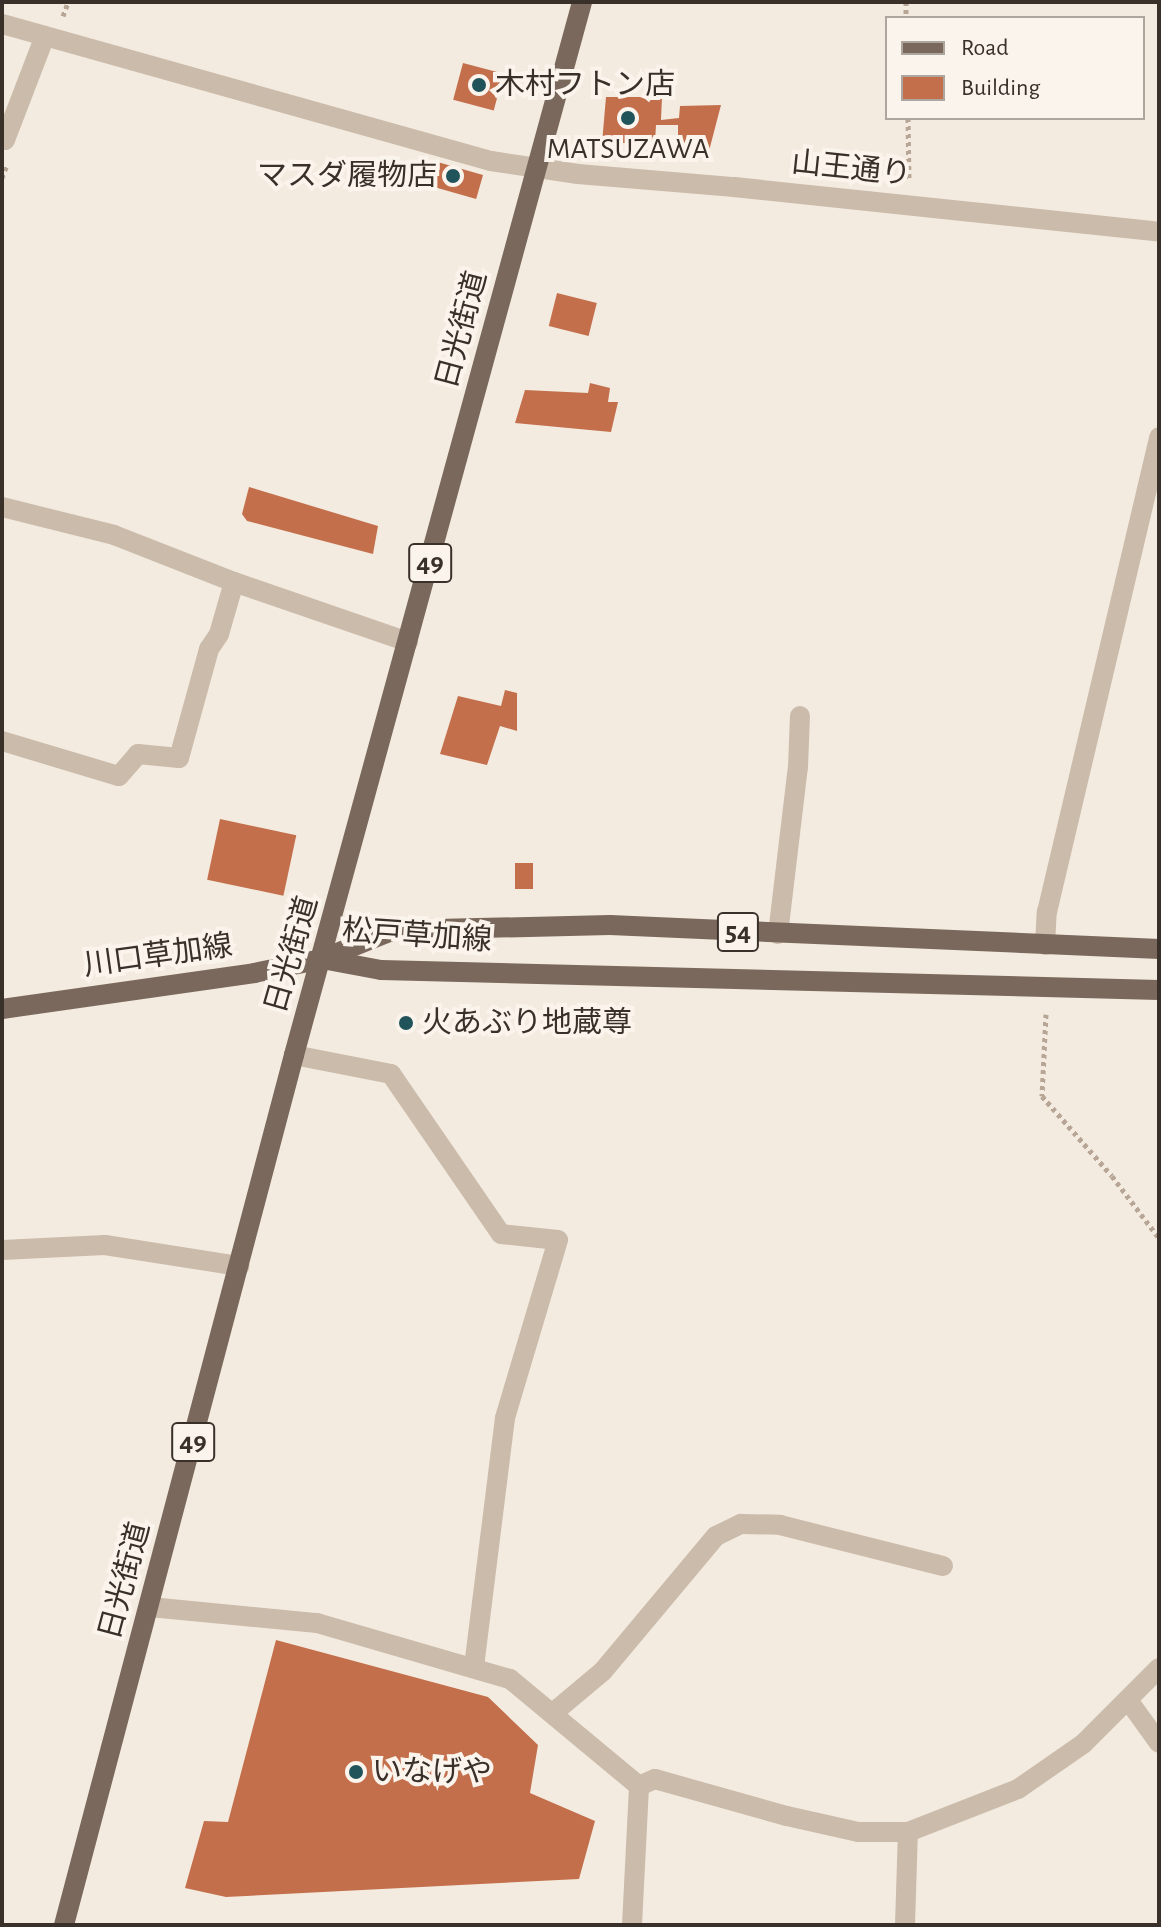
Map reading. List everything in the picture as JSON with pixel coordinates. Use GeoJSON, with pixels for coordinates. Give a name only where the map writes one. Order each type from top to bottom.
{"type":"FeatureCollection","features":[{"type":"Feature","properties":{"kind":"main road","name":"日光街道"},"geometry":{"type":"LineString","coordinates":[[64,1925],[294,1055],[582,2]]}},
{"type":"Feature","properties":{"kind":"main road","name":"松戸草加線"},"geometry":{"type":"LineString","coordinates":[[322,959],[394,930],[610,925],[1159,949]]}},
{"type":"Feature","properties":{"kind":"main road","name":"松戸草加線"},"geometry":{"type":"LineString","coordinates":[[322,959],[381,970],[1159,990]]}},
{"type":"Feature","properties":{"kind":"main road","name":"川口草加線"},"geometry":{"type":"LineString","coordinates":[[2,1009],[254,973],[322,959]]}},
{"type":"Feature","properties":{"kind":"street","name":"山王通り"},"geometry":{"type":"LineString","coordinates":[[2,24],[403,139],[491,161],[1159,232]]}},
{"type":"Feature","properties":{"kind":"street"},"geometry":{"type":"LineString","coordinates":[[4,139],[45,36]]}},
{"type":"Feature","properties":{"kind":"street"},"geometry":{"type":"LineString","coordinates":[[1045,945],[1047,912],[1159,437]]}},
{"type":"Feature","properties":{"kind":"street"},"geometry":{"type":"LineString","coordinates":[[2,507],[114,535],[234,582],[408,642]]}},
{"type":"Feature","properties":{"kind":"street"},"geometry":{"type":"LineString","coordinates":[[2,741],[119,776],[138,754],[179,758],[209,649],[219,634],[234,582]]}},
{"type":"Feature","properties":{"kind":"street"},"geometry":{"type":"LineString","coordinates":[[778,934],[798,767],[800,716]]}},
{"type":"Feature","properties":{"kind":"street"},"geometry":{"type":"LineString","coordinates":[[294,1055],[391,1074],[501,1234],[558,1240],[505,1418],[474,1668]]}},
{"type":"Feature","properties":{"kind":"street"},"geometry":{"type":"LineString","coordinates":[[2,1250],[105,1245],[239,1266]]}},
{"type":"Feature","properties":{"kind":"street"},"geometry":{"type":"LineString","coordinates":[[553,1713],[603,1671],[716,1536],[741,1524],[780,1525],[943,1566]]}},
{"type":"Feature","properties":{"kind":"street"},"geometry":{"type":"LineString","coordinates":[[150,1607],[317,1623],[510,1679],[639,1786]]}},
{"type":"Feature","properties":{"kind":"street"},"geometry":{"type":"LineString","coordinates":[[639,1786],[655,1779],[858,1832],[908,1832],[1018,1789],[1083,1744],[1159,1668]]}},
{"type":"Feature","properties":{"kind":"street"},"geometry":{"type":"LineString","coordinates":[[1128,1700],[1159,1743]]}},
{"type":"Feature","properties":{"kind":"street"},"geometry":{"type":"LineString","coordinates":[[632,1925],[637,1887],[639,1786]]}},
{"type":"Feature","properties":{"kind":"street"},"geometry":{"type":"LineString","coordinates":[[905,1925],[908,1832]]}},
{"type":"Feature","properties":{"kind":"path"},"geometry":{"type":"LineString","coordinates":[[908,120],[909,205]]}},
{"type":"Feature","properties":{"kind":"path"},"geometry":{"type":"LineString","coordinates":[[1046,1014],[1042,1096],[1112,1176],[1159,1238]]}},
{"type":"Feature","properties":{"kind":"building"},"geometry":{"type":"Polygon","coordinates":[[[463,63],[504,74],[494,111],[453,100],[463,63]]]}},
{"type":"Feature","properties":{"kind":"building"},"geometry":{"type":"Polygon","coordinates":[[[606,97],[662,97],[661,120],[679,118],[680,106],[721,105],[709,151],[678,149],[678,125],[656,125],[655,143],[602,143],[606,97]]]}},
{"type":"Feature","properties":{"kind":"building"},"geometry":{"type":"Polygon","coordinates":[[[434,161],[483,175],[476,199],[427,185],[434,161]]]}},
{"type":"Feature","properties":{"kind":"building"},"geometry":{"type":"Polygon","coordinates":[[[557,293],[597,303],[589,336],[549,326],[557,293]]]}},
{"type":"Feature","properties":{"kind":"building"},"geometry":{"type":"Polygon","coordinates":[[[590,383],[610,388],[608,402],[618,402],[611,432],[515,423],[525,390],[588,393],[590,383]]]}},
{"type":"Feature","properties":{"kind":"building"},"geometry":{"type":"Polygon","coordinates":[[[249,487],[378,526],[373,554],[247,521],[242,514],[249,487]]]}},
{"type":"Feature","properties":{"kind":"building"},"geometry":{"type":"Polygon","coordinates":[[[505,690],[517,693],[517,731],[500,726],[487,765],[440,754],[458,696],[501,706],[505,690]]]}},
{"type":"Feature","properties":{"kind":"building"},"geometry":{"type":"Polygon","coordinates":[[[220,819],[296,835],[283,896],[207,880],[220,819]]]}},
{"type":"Feature","properties":{"kind":"building"},"geometry":{"type":"Polygon","coordinates":[[[515,863],[533,863],[533,889],[515,889],[515,863]]]}},
{"type":"Feature","properties":{"kind":"building"},"geometry":{"type":"Polygon","coordinates":[[[276,1640],[488,1697],[538,1745],[530,1793],[595,1821],[579,1879],[226,1897],[185,1888],[204,1821],[228,1822],[276,1640]]]}},
{"type":"Feature","properties":{"kind":"place","name":"木村フトン店"},"geometry":{"type":"Point","coordinates":[479,85]}},
{"type":"Feature","properties":{"kind":"place","name":"MATSUZAWA"},"geometry":{"type":"Point","coordinates":[628,118]}},
{"type":"Feature","properties":{"kind":"place","name":"マスダ履物店"},"geometry":{"type":"Point","coordinates":[453,176]}},
{"type":"Feature","properties":{"kind":"place","name":"火あぶり地蔵尊"},"geometry":{"type":"Point","coordinates":[406,1023]}},
{"type":"Feature","properties":{"kind":"place","name":"いなげや"},"geometry":{"type":"Point","coordinates":[356,1772]}}]}
